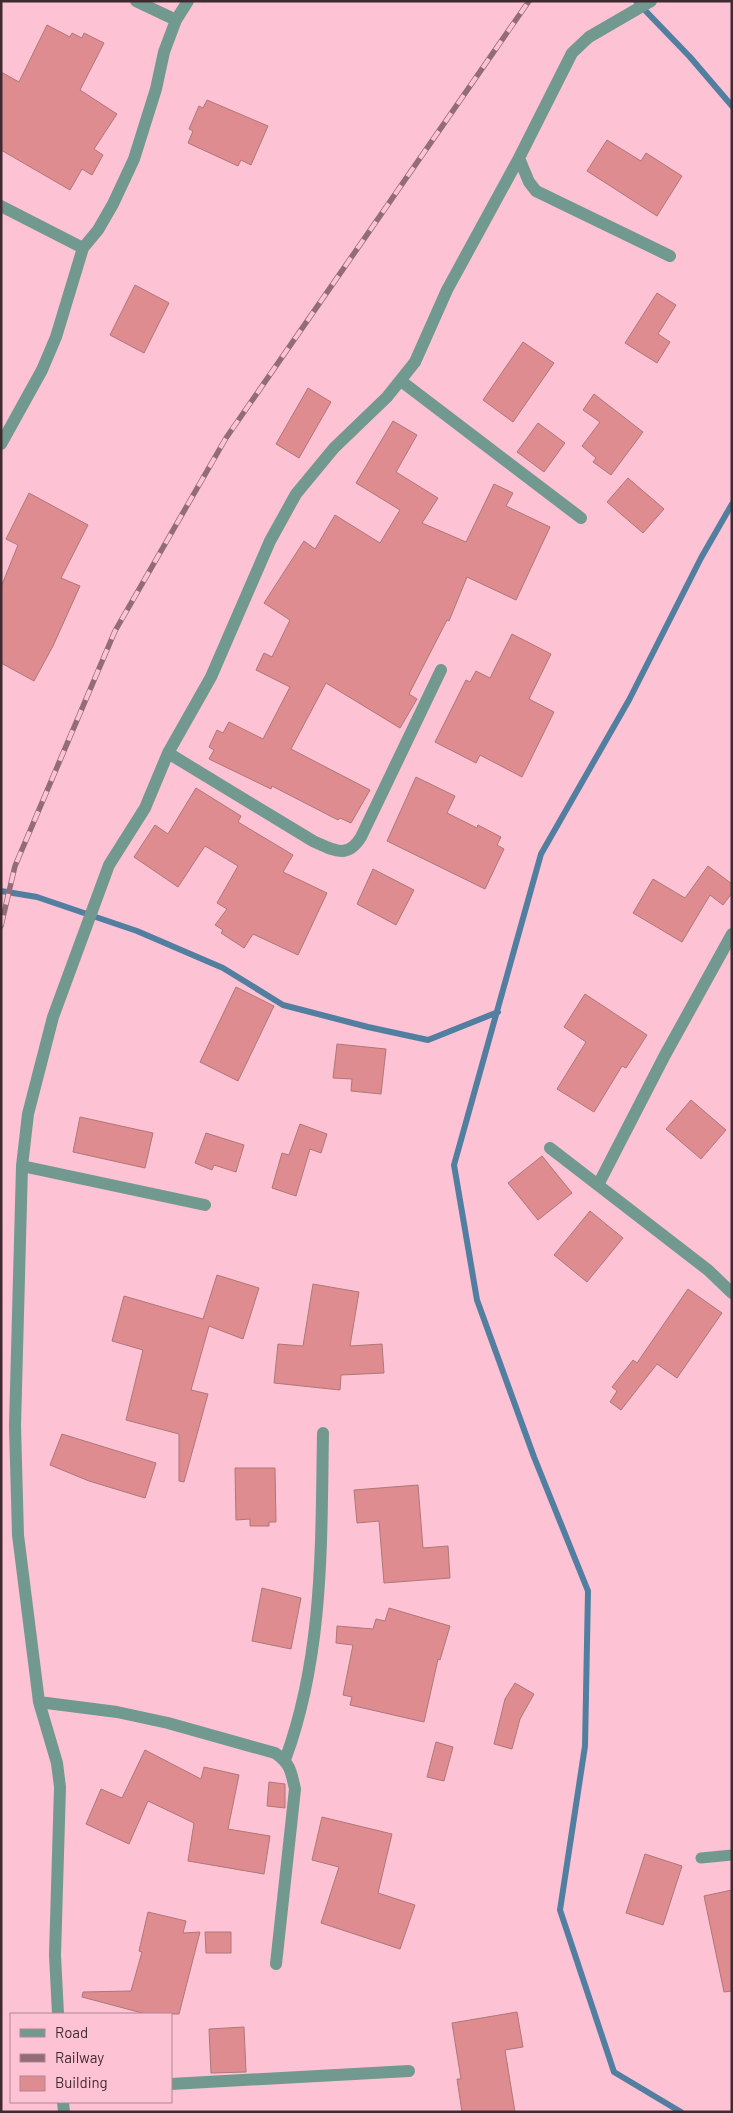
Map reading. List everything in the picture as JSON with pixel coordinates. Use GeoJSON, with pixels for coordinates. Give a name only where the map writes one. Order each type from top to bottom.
{"type":"FeatureCollection","features":[{"type":"Feature","properties":{"kind":"street"},"geometry":{"type":"LineString","coordinates":[[136,1],[176,20]]}},
{"type":"Feature","properties":{"kind":"street"},"geometry":{"type":"LineString","coordinates":[[1,444],[42,370],[56,337],[83,248],[98,230],[113,204],[134,159],[156,89],[164,52],[176,20],[188,1]]}},
{"type":"Feature","properties":{"kind":"street"},"geometry":{"type":"LineString","coordinates":[[58,2013],[55,1955],[60,1788],[57,1763],[39,1702],[18,1535],[15,1426],[22,1166],[28,1114],[53,1017],[109,865],[145,808],[168,753],[211,677],[270,541],[296,494],[334,448],[401,381],[416,362],[448,290],[519,158],[572,53],[589,37],[651,1]]}},
{"type":"Feature","properties":{"kind":"street"},"geometry":{"type":"LineString","coordinates":[[519,158],[536,191],[670,256]]}},
{"type":"Feature","properties":{"kind":"street"},"geometry":{"type":"LineString","coordinates":[[1,206],[83,248]]}},
{"type":"Feature","properties":{"kind":"street"},"geometry":{"type":"LineString","coordinates":[[401,381],[581,518]]}},
{"type":"Feature","properties":{"kind":"street"},"geometry":{"type":"LineString","coordinates":[[168,753],[313,841],[333,850],[348,851],[354,847],[361,837],[441,670]]}},
{"type":"Feature","properties":{"kind":"street"},"geometry":{"type":"LineString","coordinates":[[598,1185],[665,1055],[732,934]]}},
{"type":"Feature","properties":{"kind":"street"},"geometry":{"type":"LineString","coordinates":[[550,1148],[708,1270],[732,1292]]}},
{"type":"Feature","properties":{"kind":"street"},"geometry":{"type":"LineString","coordinates":[[22,1166],[205,1205]]}},
{"type":"Feature","properties":{"kind":"street"},"geometry":{"type":"LineString","coordinates":[[285,1760],[297,1728],[312,1660],[320,1574],[323,1433]]}},
{"type":"Feature","properties":{"kind":"street"},"geometry":{"type":"LineString","coordinates":[[39,1702],[117,1712],[168,1723],[275,1753],[285,1760],[291,1771],[295,1788],[276,1964]]}},
{"type":"Feature","properties":{"kind":"street"},"geometry":{"type":"LineString","coordinates":[[172,2084],[409,2071]]}},
{"type":"Feature","properties":{"kind":"lane"},"geometry":{"type":"LineString","coordinates":[[701,1858],[732,1855]]}},
{"type":"Feature","properties":{"kind":"building"},"geometry":{"type":"Polygon","coordinates":[[[47,25],[70,37],[72,33],[82,38],[84,33],[104,43],[80,90],[117,114],[94,149],[103,155],[92,175],[82,169],[70,190],[1,150],[1,72],[19,82],[47,25]]]}},
{"type":"Feature","properties":{"kind":"building"},"geometry":{"type":"Polygon","coordinates":[[[207,100],[268,126],[251,165],[241,160],[238,166],[188,143],[193,131],[189,129],[199,106],[203,108],[207,100]]]}},
{"type":"Feature","properties":{"kind":"building"},"geometry":{"type":"Polygon","coordinates":[[[607,140],[641,161],[646,153],[682,176],[657,216],[587,171],[607,140]]]}},
{"type":"Feature","properties":{"kind":"building"},"geometry":{"type":"Polygon","coordinates":[[[135,285],[169,303],[144,353],[110,335],[135,285]]]}},
{"type":"Feature","properties":{"kind":"building"},"geometry":{"type":"Polygon","coordinates":[[[657,293],[676,305],[658,334],[670,342],[657,363],[625,343],[657,293]]]}},
{"type":"Feature","properties":{"kind":"building"},"geometry":{"type":"Polygon","coordinates":[[[523,342],[554,363],[513,422],[483,400],[523,342]]]}},
{"type":"Feature","properties":{"kind":"building"},"geometry":{"type":"Polygon","coordinates":[[[308,388],[331,402],[299,458],[276,444],[308,388]]]}},
{"type":"Feature","properties":{"kind":"building"},"geometry":{"type":"Polygon","coordinates":[[[594,394],[643,432],[611,475],[593,462],[596,458],[582,446],[600,422],[583,410],[594,394]]]}},
{"type":"Feature","properties":{"kind":"building"},"geometry":{"type":"Polygon","coordinates":[[[393,421],[417,435],[396,472],[438,498],[422,523],[466,542],[494,484],[513,493],[506,506],[550,527],[516,600],[467,577],[449,621],[447,620],[409,694],[417,699],[400,728],[326,683],[291,749],[370,790],[351,823],[340,818],[338,820],[272,786],[271,789],[209,759],[214,750],[209,747],[217,730],[223,733],[229,722],[263,739],[290,687],[256,670],[264,653],[272,657],[290,620],[264,603],[304,541],[315,549],[335,515],[380,543],[400,510],[356,483],[393,421]]]}},
{"type":"Feature","properties":{"kind":"building"},"geometry":{"type":"Polygon","coordinates":[[[538,423],[565,443],[544,472],[517,452],[538,423]]]}},
{"type":"Feature","properties":{"kind":"building"},"geometry":{"type":"Polygon","coordinates":[[[628,478],[664,509],[643,533],[607,502],[628,478]]]}},
{"type":"Feature","properties":{"kind":"building"},"geometry":{"type":"Polygon","coordinates":[[[29,493],[88,525],[61,578],[80,586],[53,646],[34,681],[1,663],[1,587],[18,545],[6,539],[29,493]]]}},
{"type":"Feature","properties":{"kind":"building"},"geometry":{"type":"Polygon","coordinates":[[[512,634],[551,654],[529,699],[554,712],[522,777],[480,755],[476,763],[435,742],[466,680],[470,682],[476,671],[490,678],[512,634]]]}},
{"type":"Feature","properties":{"kind":"building"},"geometry":{"type":"Polygon","coordinates":[[[416,777],[455,796],[447,813],[477,828],[478,825],[501,837],[497,845],[504,849],[485,889],[387,841],[416,777]]]}},
{"type":"Feature","properties":{"kind":"building"},"geometry":{"type":"Polygon","coordinates":[[[196,788],[241,816],[238,822],[293,855],[283,872],[327,893],[298,955],[253,934],[244,948],[221,933],[223,930],[215,925],[227,909],[217,903],[238,866],[205,846],[178,887],[134,857],[155,825],[168,834],[196,788]]]}},
{"type":"Feature","properties":{"kind":"building"},"geometry":{"type":"Polygon","coordinates":[[[708,866],[732,884],[732,893],[723,905],[710,895],[682,942],[633,913],[653,879],[685,898],[708,866]]]}},
{"type":"Feature","properties":{"kind":"building"},"geometry":{"type":"Polygon","coordinates":[[[373,869],[414,890],[396,925],[357,904],[373,869]]]}},
{"type":"Feature","properties":{"kind":"building"},"geometry":{"type":"Polygon","coordinates":[[[236,987],[274,1006],[238,1081],[200,1062],[236,987]]]}},
{"type":"Feature","properties":{"kind":"building"},"geometry":{"type":"Polygon","coordinates":[[[585,994],[647,1035],[626,1068],[622,1066],[594,1112],[557,1089],[586,1042],[564,1027],[585,994]]]}},
{"type":"Feature","properties":{"kind":"building"},"geometry":{"type":"Polygon","coordinates":[[[337,1044],[386,1049],[381,1094],[351,1091],[352,1079],[333,1078],[337,1044]]]}},
{"type":"Feature","properties":{"kind":"building"},"geometry":{"type":"Polygon","coordinates":[[[691,1100],[726,1130],[701,1159],[666,1129],[691,1100]]]}},
{"type":"Feature","properties":{"kind":"building"},"geometry":{"type":"Polygon","coordinates":[[[80,1117],[153,1133],[145,1168],[73,1152],[80,1117]]]}},
{"type":"Feature","properties":{"kind":"building"},"geometry":{"type":"Polygon","coordinates":[[[300,1124],[327,1134],[321,1153],[310,1149],[296,1196],[272,1188],[282,1153],[289,1155],[300,1124]]]}},
{"type":"Feature","properties":{"kind":"building"},"geometry":{"type":"Polygon","coordinates":[[[206,1133],[244,1145],[236,1172],[214,1165],[212,1170],[195,1163],[206,1133]]]}},
{"type":"Feature","properties":{"kind":"building"},"geometry":{"type":"Polygon","coordinates":[[[542,1156],[572,1193],[538,1220],[508,1183],[542,1156]]]}},
{"type":"Feature","properties":{"kind":"building"},"geometry":{"type":"Polygon","coordinates":[[[590,1211],[623,1238],[587,1282],[554,1255],[590,1211]]]}},
{"type":"Feature","properties":{"kind":"building"},"geometry":{"type":"Polygon","coordinates":[[[217,1275],[259,1288],[243,1339],[209,1326],[191,1390],[208,1394],[184,1482],[179,1481],[179,1434],[126,1420],[143,1350],[112,1341],[124,1296],[203,1319],[217,1275]]]}},
{"type":"Feature","properties":{"kind":"building"},"geometry":{"type":"Polygon","coordinates":[[[313,1284],[359,1292],[350,1346],[382,1344],[384,1373],[341,1375],[340,1390],[274,1383],[278,1344],[303,1346],[313,1284]]]}},
{"type":"Feature","properties":{"kind":"building"},"geometry":{"type":"Polygon","coordinates":[[[688,1289],[722,1313],[677,1378],[657,1364],[621,1410],[610,1402],[617,1391],[612,1387],[633,1360],[637,1363],[688,1289]]]}},
{"type":"Feature","properties":{"kind":"building"},"geometry":{"type":"Polygon","coordinates":[[[62,1434],[156,1463],[145,1498],[89,1481],[50,1465],[62,1434]]]}},
{"type":"Feature","properties":{"kind":"building"},"geometry":{"type":"Polygon","coordinates":[[[235,1468],[275,1468],[276,1522],[269,1522],[269,1526],[250,1526],[250,1519],[236,1520],[235,1468]]]}},
{"type":"Feature","properties":{"kind":"building"},"geometry":{"type":"Polygon","coordinates":[[[418,1485],[423,1548],[448,1546],[450,1578],[384,1583],[379,1521],[357,1523],[354,1490],[418,1485]]]}},
{"type":"Feature","properties":{"kind":"building"},"geometry":{"type":"Polygon","coordinates":[[[262,1588],[301,1598],[291,1649],[252,1641],[262,1588]]]}},
{"type":"Feature","properties":{"kind":"building"},"geometry":{"type":"Polygon","coordinates":[[[389,1608],[450,1626],[440,1660],[438,1659],[424,1722],[350,1705],[352,1697],[343,1695],[353,1645],[336,1643],[337,1626],[373,1629],[376,1619],[385,1621],[389,1608]]]}},
{"type":"Feature","properties":{"kind":"building"},"geometry":{"type":"Polygon","coordinates":[[[515,1683],[534,1694],[520,1719],[512,1749],[494,1744],[505,1699],[515,1683]]]}},
{"type":"Feature","properties":{"kind":"building"},"geometry":{"type":"Polygon","coordinates":[[[436,1742],[453,1747],[444,1781],[427,1777],[436,1742]]]}},
{"type":"Feature","properties":{"kind":"building"},"geometry":{"type":"Polygon","coordinates":[[[145,1750],[201,1779],[204,1767],[239,1775],[228,1829],[270,1836],[264,1874],[188,1861],[194,1823],[148,1801],[129,1844],[86,1824],[101,1789],[122,1798],[145,1750]]]}},
{"type":"Feature","properties":{"kind":"building"},"geometry":{"type":"Polygon","coordinates":[[[269,1782],[285,1784],[285,1808],[267,1806],[269,1782]]]}},
{"type":"Feature","properties":{"kind":"building"},"geometry":{"type":"Polygon","coordinates":[[[322,1817],[392,1834],[378,1893],[415,1905],[400,1949],[321,1923],[339,1867],[312,1860],[322,1817]]]}},
{"type":"Feature","properties":{"kind":"building"},"geometry":{"type":"Polygon","coordinates":[[[645,1854],[682,1866],[663,1925],[626,1913],[645,1854]]]}},
{"type":"Feature","properties":{"kind":"building"},"geometry":{"type":"Polygon","coordinates":[[[732,1890],[732,1991],[724,1992],[704,1896],[732,1890]]]}},
{"type":"Feature","properties":{"kind":"building"},"geometry":{"type":"Polygon","coordinates":[[[148,1912],[186,1921],[183,1933],[200,1932],[179,2014],[142,2013],[82,1997],[83,1992],[131,1991],[142,1952],[139,1951],[148,1912]]]}},
{"type":"Feature","properties":{"kind":"building"},"geometry":{"type":"Polygon","coordinates":[[[205,1932],[231,1932],[231,1953],[206,1953],[205,1932]]]}},
{"type":"Feature","properties":{"kind":"building"},"geometry":{"type":"Polygon","coordinates":[[[517,2012],[523,2047],[505,2050],[515,2112],[462,2112],[457,2079],[461,2079],[452,2023],[517,2012]]]}},
{"type":"Feature","properties":{"kind":"building"},"geometry":{"type":"Polygon","coordinates":[[[244,2027],[246,2072],[211,2073],[209,2029],[244,2027]]]}},
{"type":"Feature","properties":{"kind":"waterway"},"geometry":{"type":"LineString","coordinates":[[636,1],[690,57],[732,106]]}},
{"type":"Feature","properties":{"kind":"waterway"},"geometry":{"type":"LineString","coordinates":[[681,2112],[614,2072],[560,1910],[585,1746],[588,1591],[534,1457],[477,1300],[454,1165],[541,854],[629,700],[701,558],[732,504]]}},
{"type":"Feature","properties":{"kind":"waterway"},"geometry":{"type":"LineString","coordinates":[[1,891],[37,897],[137,931],[223,968],[283,1005],[368,1027],[428,1040],[498,1012]]}},
{"type":"Feature","properties":{"kind":"railway"},"geometry":{"type":"LineString","coordinates":[[1,926],[15,866],[115,631],[226,438],[529,1]]}}]}
